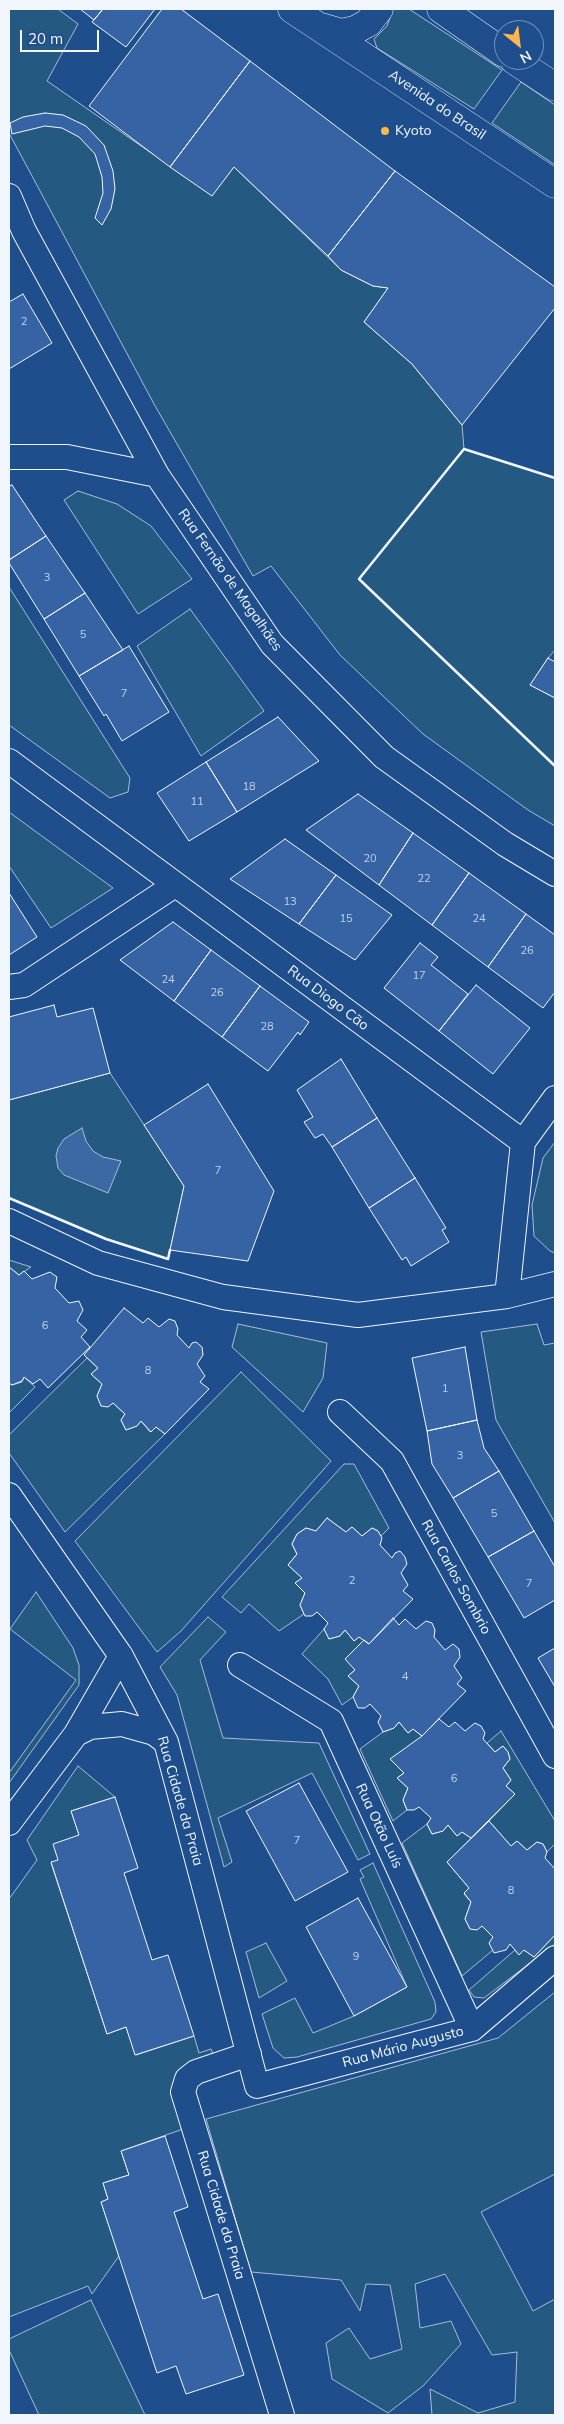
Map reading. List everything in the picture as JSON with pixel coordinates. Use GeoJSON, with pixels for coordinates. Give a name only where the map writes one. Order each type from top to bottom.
{"type":"FeatureCollection","features":[{"type":"Feature","properties":{"kind":"main road","name":"Avenida do Brasil"},"geometry":{"type":"LineString","coordinates":[[292,9],[310,17],[555,184]]}},
{"type":"Feature","properties":{"kind":"main road","name":"Avenida do Brasil"},"geometry":{"type":"LineString","coordinates":[[310,17],[329,31],[341,33],[355,30],[368,23],[378,9]]}},
{"type":"Feature","properties":{"kind":"main road"},"geometry":{"type":"LineString","coordinates":[[442,9],[494,46]]}},
{"type":"Feature","properties":{"kind":"main road"},"geometry":{"type":"LineString","coordinates":[[529,70],[555,87]]}},
{"type":"Feature","properties":{"kind":"street","name":"Rua Fernão de Magalhães"},"geometry":{"type":"LineString","coordinates":[[9,196],[16,236],[157,474],[272,644],[384,757],[505,844],[555,874]]}},
{"type":"Feature","properties":{"kind":"street"},"geometry":{"type":"LineString","coordinates":[[9,457],[67,457],[157,474]]}},
{"type":"Feature","properties":{"kind":"street","name":"Rua Diogo Cão"},"geometry":{"type":"LineString","coordinates":[[9,761],[523,1142]]}},
{"type":"Feature","properties":{"kind":"street"},"geometry":{"type":"LineString","coordinates":[[9,987],[24,985],[176,885]]}},
{"type":"Feature","properties":{"kind":"street"},"geometry":{"type":"LineString","coordinates":[[507,1296],[523,1142],[555,1098]]}},
{"type":"Feature","properties":{"kind":"street"},"geometry":{"type":"LineString","coordinates":[[14,1227],[98,1263],[234,1300],[358,1315],[507,1296],[555,1284]]}},
{"type":"Feature","properties":{"kind":"street","name":"Rua Carlos Sombrio"},"geometry":{"type":"LineString","coordinates":[[340,1412],[392,1461],[555,1756]]}},
{"type":"Feature","properties":{"kind":"street","name":"Rua Cidade da Praia"},"geometry":{"type":"LineString","coordinates":[[9,1495],[121,1656],[166,1742],[257,2086]]}},
{"type":"Feature","properties":{"kind":"street"},"geometry":{"type":"LineString","coordinates":[[9,1823],[76,1734],[121,1656]]}},
{"type":"Feature","properties":{"kind":"street","name":"Rua Otão Luís"},"geometry":{"type":"LineString","coordinates":[[240,1665],[331,1721],[472,2028]]}},
{"type":"Feature","properties":{"kind":"street"},"geometry":{"type":"LineString","coordinates":[[76,1734],[90,1727],[122,1724],[154,1733],[166,1742]]}},
{"type":"Feature","properties":{"kind":"street","name":"Rua Mário Augusto"},"geometry":{"type":"LineString","coordinates":[[257,2086],[472,2028],[555,1958]]}},
{"type":"Feature","properties":{"kind":"street","name":"Rua Cidade da Praia"},"geometry":{"type":"LineString","coordinates":[[249,2054],[196,2072],[188,2079],[183,2092],[282,2415]]}},
{"type":"Feature","properties":{"kind":"shaded area"},"geometry":{"type":"Polygon","coordinates":[[[9,9],[58,9],[78,24],[47,81],[212,195],[234,167],[341,270],[373,286],[388,288],[364,322],[412,364],[462,425],[464,449],[555,478],[555,650],[530,685],[555,698],[555,826],[528,810],[423,734],[340,655],[271,566],[253,576],[154,404],[9,133],[9,9]]]}},
{"type":"Feature","properties":{"kind":"shaded area"},"geometry":{"type":"Polygon","coordinates":[[[393,9],[409,9],[494,65],[494,70],[502,70],[474,109],[377,48],[374,39],[387,26],[393,9]]]}},
{"type":"Feature","properties":{"kind":"shaded area"},"geometry":{"type":"Polygon","coordinates":[[[521,82],[555,105],[555,165],[492,123],[521,82]]]}},
{"type":"Feature","properties":{"kind":"shaded area"},"geometry":{"type":"Polygon","coordinates":[[[78,491],[117,504],[151,526],[192,579],[138,614],[64,500],[78,491]]]}},
{"type":"Feature","properties":{"kind":"shaded area"},"geometry":{"type":"Polygon","coordinates":[[[9,587],[130,778],[128,792],[110,798],[9,725],[9,587]]]}},
{"type":"Feature","properties":{"kind":"shaded area"},"geometry":{"type":"Polygon","coordinates":[[[190,609],[264,711],[201,756],[137,646],[190,609]]]}},
{"type":"Feature","properties":{"kind":"shaded area"},"geometry":{"type":"Polygon","coordinates":[[[9,812],[113,888],[51,928],[9,866],[9,812]]]}},
{"type":"Feature","properties":{"kind":"shaded area"},"geometry":{"type":"Polygon","coordinates":[[[110,1073],[184,1186],[168,1259],[106,1239],[9,1198],[9,1100],[110,1073]]]}},
{"type":"Feature","properties":{"kind":"shaded area"},"geometry":{"type":"Polygon","coordinates":[[[82,1128],[86,1141],[93,1151],[103,1157],[121,1161],[108,1193],[64,1175],[58,1168],[56,1156],[58,1148],[64,1139],[82,1128]]]}},
{"type":"Feature","properties":{"kind":"shaded area"},"geometry":{"type":"Polygon","coordinates":[[[555,1142],[555,1253],[550,1251],[534,1236],[532,1205],[543,1158],[555,1142]]]}},
{"type":"Feature","properties":{"kind":"shaded area"},"geometry":{"type":"Polygon","coordinates":[[[9,1260],[31,1267],[19,1275],[9,1267],[9,1260]]]}},
{"type":"Feature","properties":{"kind":"shaded area"},"geometry":{"type":"Polygon","coordinates":[[[238,1324],[327,1343],[323,1378],[303,1412],[232,1347],[238,1324]]]}},
{"type":"Feature","properties":{"kind":"shaded area"},"geometry":{"type":"Polygon","coordinates":[[[537,1324],[544,1345],[555,1343],[555,1523],[496,1420],[481,1332],[537,1324]]]}},
{"type":"Feature","properties":{"kind":"shaded area"},"geometry":{"type":"Polygon","coordinates":[[[87,1358],[98,1368],[91,1374],[102,1384],[97,1396],[102,1406],[113,1403],[125,1414],[121,1420],[126,1430],[137,1426],[141,1421],[150,1432],[156,1427],[165,1434],[65,1532],[9,1453],[9,1435],[87,1358]]]}},
{"type":"Feature","properties":{"kind":"shaded area"},"geometry":{"type":"Polygon","coordinates":[[[241,1372],[331,1461],[181,1631],[157,1652],[75,1541],[241,1372]]]}},
{"type":"Feature","properties":{"kind":"shaded area"},"geometry":{"type":"Polygon","coordinates":[[[24,1377],[35,1387],[9,1413],[9,1383],[12,1385],[22,1382],[24,1377]]]}},
{"type":"Feature","properties":{"kind":"shaded area"},"geometry":{"type":"Polygon","coordinates":[[[344,1464],[354,1464],[389,1528],[381,1536],[378,1531],[372,1528],[362,1536],[352,1527],[346,1532],[327,1518],[316,1531],[306,1528],[297,1534],[292,1544],[297,1554],[288,1565],[302,1578],[295,1583],[305,1593],[300,1605],[304,1614],[279,1631],[249,1604],[241,1613],[222,1597],[344,1464]]]}},
{"type":"Feature","properties":{"kind":"shaded area"},"geometry":{"type":"Polygon","coordinates":[[[36,1592],[73,1648],[79,1665],[79,1685],[9,1783],[9,1773],[76,1680],[10,1629],[36,1592]]]}},
{"type":"Feature","properties":{"kind":"shaded area"},"geometry":{"type":"Polygon","coordinates":[[[208,1617],[226,1632],[200,1660],[223,1738],[319,1743],[370,1854],[358,1860],[312,1773],[218,1818],[232,1862],[224,1867],[177,1695],[160,1667],[208,1617]]]}},
{"type":"Feature","properties":{"kind":"shaded area"},"geometry":{"type":"Polygon","coordinates":[[[324,1629],[329,1639],[340,1636],[345,1630],[354,1641],[359,1637],[364,1640],[355,1670],[348,1676],[359,1686],[353,1697],[342,1705],[328,1679],[302,1654],[324,1629]]]}},
{"type":"Feature","properties":{"kind":"shaded area"},"geometry":{"type":"Polygon","coordinates":[[[399,1722],[408,1733],[413,1729],[422,1736],[404,1773],[397,1778],[408,1788],[403,1800],[407,1810],[393,1821],[360,1749],[383,1732],[394,1728],[399,1722]]]}},
{"type":"Feature","properties":{"kind":"shaded area"},"geometry":{"type":"Polygon","coordinates":[[[501,1731],[555,1821],[555,1844],[547,1852],[543,1844],[537,1842],[527,1850],[517,1841],[511,1846],[489,1821],[515,1794],[506,1786],[511,1780],[503,1768],[510,1759],[508,1752],[503,1746],[495,1752],[487,1743],[501,1731]]]}},
{"type":"Feature","properties":{"kind":"shaded area"},"geometry":{"type":"Polygon","coordinates":[[[78,1766],[115,1797],[71,1811],[79,1835],[58,1860],[51,1863],[107,2034],[126,2027],[136,2055],[194,2036],[199,2053],[211,2049],[215,2059],[191,2068],[183,2129],[121,2151],[129,2175],[103,2183],[108,2199],[101,2202],[119,2256],[92,2294],[88,2286],[9,2317],[9,1899],[37,1860],[27,1840],[78,1766]]]}},
{"type":"Feature","properties":{"kind":"shaded area"},"geometry":{"type":"Polygon","coordinates":[[[427,1824],[432,1834],[443,1831],[448,1825],[457,1836],[462,1832],[471,1838],[447,1862],[469,1888],[464,1894],[471,1902],[465,1919],[470,1929],[477,1929],[482,1926],[493,1937],[493,1950],[462,1976],[402,1843],[427,1824]]]}},
{"type":"Feature","properties":{"kind":"shaded area"},"geometry":{"type":"Polygon","coordinates":[[[373,1863],[435,2002],[436,2012],[431,2019],[297,2057],[284,2058],[273,2048],[262,2014],[295,1998],[313,2033],[354,2016],[407,1987],[360,1879],[364,1877],[360,1870],[373,1863]]]}},
{"type":"Feature","properties":{"kind":"shaded area"},"geometry":{"type":"Polygon","coordinates":[[[555,1935],[555,1944],[484,1998],[474,1997],[469,1990],[515,1950],[519,1955],[524,1950],[534,1957],[555,1935]]]}},
{"type":"Feature","properties":{"kind":"shaded area"},"geometry":{"type":"Polygon","coordinates":[[[266,1943],[287,1981],[259,1998],[246,1952],[266,1943]]]}},
{"type":"Feature","properties":{"kind":"shaded area"},"geometry":{"type":"Polygon","coordinates":[[[555,1992],[555,2174],[481,2212],[533,2311],[555,2299],[555,2415],[432,2415],[430,2389],[478,2413],[515,2402],[517,2352],[492,2355],[445,2274],[415,2284],[420,2328],[451,2321],[461,2344],[423,2386],[388,2413],[332,2379],[326,2343],[349,2328],[370,2359],[402,2349],[390,2285],[366,2284],[360,2311],[341,2280],[251,2272],[206,2119],[498,2038],[555,1992]]]}},
{"type":"Feature","properties":{"kind":"shaded area"},"geometry":{"type":"Polygon","coordinates":[[[91,2300],[145,2415],[39,2415],[9,2350],[9,2339],[91,2300]]]}},
{"type":"Feature","properties":{"kind":"building"},"geometry":{"type":"Polygon","coordinates":[[[80,9],[103,9],[94,20],[80,9]]]}},
{"type":"Feature","properties":{"kind":"building"},"geometry":{"type":"Polygon","coordinates":[[[103,9],[155,9],[126,47],[92,22],[103,9]]]}},
{"type":"Feature","properties":{"kind":"building"},"geometry":{"type":"Polygon","coordinates":[[[162,9],[181,9],[250,61],[170,167],[89,106],[162,9]]]}},
{"type":"Feature","properties":{"kind":"building"},"geometry":{"type":"Polygon","coordinates":[[[250,61],[395,171],[328,256],[234,167],[212,196],[170,167],[250,61]]]}},
{"type":"Feature","properties":{"kind":"building"},"geometry":{"type":"Polygon","coordinates":[[[45,113],[63,115],[86,126],[104,145],[113,171],[115,189],[111,209],[102,225],[95,218],[103,193],[102,177],[95,154],[79,137],[62,128],[45,126],[12,134],[10,123],[23,117],[45,113]]]}},
{"type":"Feature","properties":{"kind":"building"},"geometry":{"type":"Polygon","coordinates":[[[395,171],[555,287],[555,308],[462,425],[412,364],[364,322],[388,288],[373,286],[341,270],[328,256],[395,171]]]}},
{"type":"Feature","properties":{"kind":"building"},"geometry":{"type":"Polygon","coordinates":[[[23,294],[52,343],[9,369],[9,302],[23,294]]]}},
{"type":"Feature","properties":{"kind":"building"},"geometry":{"type":"Polygon","coordinates":[[[12,485],[46,536],[9,560],[9,486],[12,485]]]}},
{"type":"Feature","properties":{"kind":"building"},"geometry":{"type":"Polygon","coordinates":[[[46,536],[85,593],[44,619],[9,563],[9,560],[46,536]]]}},
{"type":"Feature","properties":{"kind":"building"},"geometry":{"type":"Polygon","coordinates":[[[85,593],[123,650],[79,676],[44,619],[85,593]]]}},
{"type":"Feature","properties":{"kind":"building"},"geometry":{"type":"Polygon","coordinates":[[[129,646],[169,712],[122,741],[106,714],[104,716],[79,676],[129,646]]]}},
{"type":"Feature","properties":{"kind":"building"},"geometry":{"type":"Polygon","coordinates":[[[548,658],[555,662],[555,698],[530,685],[548,658]]]}},
{"type":"Feature","properties":{"kind":"building"},"geometry":{"type":"Polygon","coordinates":[[[278,717],[319,761],[237,812],[206,762],[278,717]]]}},
{"type":"Feature","properties":{"kind":"building"},"geometry":{"type":"Polygon","coordinates":[[[206,762],[237,812],[189,841],[157,793],[206,762]]]}},
{"type":"Feature","properties":{"kind":"building"},"geometry":{"type":"Polygon","coordinates":[[[358,794],[413,833],[379,885],[306,830],[358,794]]]}},
{"type":"Feature","properties":{"kind":"building"},"geometry":{"type":"Polygon","coordinates":[[[413,833],[469,873],[432,925],[379,885],[413,833]]]}},
{"type":"Feature","properties":{"kind":"building"},"geometry":{"type":"Polygon","coordinates":[[[285,839],[336,875],[299,924],[230,879],[285,839]]]}},
{"type":"Feature","properties":{"kind":"building"},"geometry":{"type":"Polygon","coordinates":[[[469,873],[526,914],[488,967],[432,925],[469,873]]]}},
{"type":"Feature","properties":{"kind":"building"},"geometry":{"type":"Polygon","coordinates":[[[336,875],[392,915],[355,960],[299,924],[336,875]]]}},
{"type":"Feature","properties":{"kind":"building"},"geometry":{"type":"Polygon","coordinates":[[[9,893],[37,937],[9,955],[9,893]]]}},
{"type":"Feature","properties":{"kind":"building"},"geometry":{"type":"Polygon","coordinates":[[[526,914],[555,935],[555,992],[543,1008],[488,967],[526,914]]]}},
{"type":"Feature","properties":{"kind":"building"},"geometry":{"type":"Polygon","coordinates":[[[173,922],[211,950],[174,1001],[120,960],[173,922]]]}},
{"type":"Feature","properties":{"kind":"building"},"geometry":{"type":"Polygon","coordinates":[[[420,943],[438,957],[431,965],[468,994],[439,1031],[384,988],[420,943]]]}},
{"type":"Feature","properties":{"kind":"building"},"geometry":{"type":"Polygon","coordinates":[[[211,950],[260,986],[222,1037],[174,1001],[211,950]]]}},
{"type":"Feature","properties":{"kind":"building"},"geometry":{"type":"Polygon","coordinates":[[[476,985],[530,1028],[493,1074],[439,1031],[476,985]]]}},
{"type":"Feature","properties":{"kind":"building"},"geometry":{"type":"Polygon","coordinates":[[[260,986],[309,1022],[300,1035],[298,1032],[268,1071],[222,1037],[260,986]]]}},
{"type":"Feature","properties":{"kind":"building"},"geometry":{"type":"Polygon","coordinates":[[[54,1005],[57,1017],[93,1008],[110,1073],[9,1100],[9,1017],[54,1005]]]}},
{"type":"Feature","properties":{"kind":"building"},"geometry":{"type":"Polygon","coordinates":[[[341,1059],[377,1118],[332,1147],[323,1134],[315,1138],[304,1122],[313,1117],[297,1090],[341,1059]]]}},
{"type":"Feature","properties":{"kind":"building"},"geometry":{"type":"Polygon","coordinates":[[[208,1084],[274,1191],[248,1261],[170,1250],[184,1186],[144,1125],[208,1084]]]}},
{"type":"Feature","properties":{"kind":"building"},"geometry":{"type":"Polygon","coordinates":[[[377,1118],[415,1178],[369,1208],[332,1147],[377,1118]]]}},
{"type":"Feature","properties":{"kind":"building"},"geometry":{"type":"Polygon","coordinates":[[[415,1178],[446,1228],[442,1230],[449,1242],[411,1266],[406,1257],[402,1260],[369,1208],[415,1178]]]}},
{"type":"Feature","properties":{"kind":"building"},"geometry":{"type":"Polygon","coordinates":[[[9,1267],[19,1275],[24,1271],[32,1279],[50,1272],[57,1277],[55,1288],[69,1303],[79,1301],[83,1310],[77,1321],[87,1330],[81,1337],[90,1347],[48,1388],[40,1379],[33,1384],[24,1377],[22,1381],[12,1385],[9,1383],[9,1267]]]}},
{"type":"Feature","properties":{"kind":"building"},"geometry":{"type":"Polygon","coordinates":[[[124,1308],[143,1323],[148,1318],[159,1327],[169,1319],[175,1321],[178,1329],[177,1335],[189,1348],[192,1343],[196,1342],[202,1347],[203,1355],[197,1364],[205,1376],[200,1382],[209,1389],[165,1434],[156,1427],[151,1432],[141,1421],[137,1426],[126,1430],[121,1420],[125,1414],[113,1403],[108,1407],[101,1406],[97,1396],[102,1384],[91,1374],[98,1368],[84,1355],[124,1308]]]}},
{"type":"Feature","properties":{"kind":"building"},"geometry":{"type":"Polygon","coordinates":[[[465,1347],[477,1420],[427,1431],[412,1358],[465,1347]]]}},
{"type":"Feature","properties":{"kind":"building"},"geometry":{"type":"Polygon","coordinates":[[[477,1420],[484,1448],[499,1471],[453,1498],[432,1464],[427,1431],[477,1420]]]}},
{"type":"Feature","properties":{"kind":"building"},"geometry":{"type":"Polygon","coordinates":[[[499,1471],[534,1531],[488,1557],[453,1498],[499,1471]]]}},
{"type":"Feature","properties":{"kind":"building"},"geometry":{"type":"Polygon","coordinates":[[[327,1518],[346,1532],[352,1527],[362,1536],[372,1528],[378,1531],[382,1538],[380,1545],[392,1558],[395,1553],[400,1551],[405,1557],[407,1564],[401,1573],[408,1585],[403,1591],[413,1599],[369,1644],[359,1637],[354,1641],[345,1630],[340,1636],[329,1639],[324,1629],[328,1623],[317,1612],[312,1616],[305,1616],[300,1605],[305,1593],[295,1583],[302,1578],[288,1565],[297,1554],[292,1544],[297,1534],[306,1528],[316,1531],[327,1518]]]}},
{"type":"Feature","properties":{"kind":"building"},"geometry":{"type":"Polygon","coordinates":[[[534,1531],[555,1567],[555,1600],[524,1618],[488,1557],[534,1531]]]}},
{"type":"Feature","properties":{"kind":"building"},"geometry":{"type":"Polygon","coordinates":[[[393,1618],[399,1625],[405,1619],[416,1629],[426,1621],[432,1623],[435,1630],[434,1637],[445,1650],[453,1644],[459,1649],[460,1657],[454,1666],[462,1678],[457,1684],[466,1691],[422,1736],[413,1729],[408,1733],[399,1722],[394,1728],[383,1732],[378,1722],[381,1716],[370,1704],[365,1708],[358,1708],[353,1697],[359,1686],[348,1676],[355,1670],[345,1659],[364,1640],[369,1644],[393,1618]]]}},
{"type":"Feature","properties":{"kind":"building"},"geometry":{"type":"Polygon","coordinates":[[[555,1648],[555,1687],[538,1658],[555,1648]]]}},
{"type":"Feature","properties":{"kind":"building"},"geometry":{"type":"Polygon","coordinates":[[[439,1719],[449,1727],[455,1722],[465,1731],[475,1723],[481,1726],[485,1733],[483,1739],[495,1752],[503,1746],[508,1752],[510,1759],[503,1768],[511,1780],[506,1786],[515,1794],[471,1838],[462,1832],[457,1836],[448,1825],[443,1831],[432,1834],[427,1824],[431,1818],[419,1807],[414,1810],[407,1810],[403,1800],[408,1788],[397,1778],[404,1773],[390,1759],[422,1736],[439,1719]]]}},
{"type":"Feature","properties":{"kind":"building"},"geometry":{"type":"Polygon","coordinates":[[[299,1783],[348,1872],[295,1901],[246,1811],[299,1783]]]}},
{"type":"Feature","properties":{"kind":"building"},"geometry":{"type":"Polygon","coordinates":[[[115,1797],[138,1868],[124,1873],[152,1960],[168,1955],[194,2036],[135,2055],[126,2027],[107,2034],[51,1862],[58,1860],[53,1844],[79,1835],[71,1811],[115,1797]]]}},
{"type":"Feature","properties":{"kind":"building"},"geometry":{"type":"Polygon","coordinates":[[[489,1821],[511,1846],[517,1841],[527,1850],[537,1842],[543,1844],[547,1852],[545,1858],[555,1869],[555,1935],[534,1957],[524,1950],[519,1955],[510,1944],[506,1950],[494,1953],[489,1943],[493,1937],[482,1926],[477,1930],[470,1929],[465,1919],[471,1902],[464,1893],[469,1888],[447,1862],[489,1821]]]}},
{"type":"Feature","properties":{"kind":"building"},"geometry":{"type":"Polygon","coordinates":[[[358,1898],[407,1987],[354,2016],[306,1927],[358,1898]]]}},
{"type":"Feature","properties":{"kind":"building"},"geometry":{"type":"Polygon","coordinates":[[[165,2136],[188,2207],[174,2212],[203,2299],[218,2294],[244,2375],[186,2394],[176,2366],[157,2373],[101,2202],[108,2199],[103,2183],[129,2175],[121,2151],[165,2136]]]}},
{"type":"Feature","properties":{"kind":"wall"},"geometry":{"type":"LineString","coordinates":[[555,478],[464,449],[359,579],[555,766]]}},
{"type":"Feature","properties":{"kind":"wall"},"geometry":{"type":"LineString","coordinates":[[9,1198],[106,1239],[168,1259],[170,1250]]}},
{"type":"Feature","properties":{"kind":"place","name":"Kyoto"},"geometry":{"type":"Point","coordinates":[385,131]}}]}
